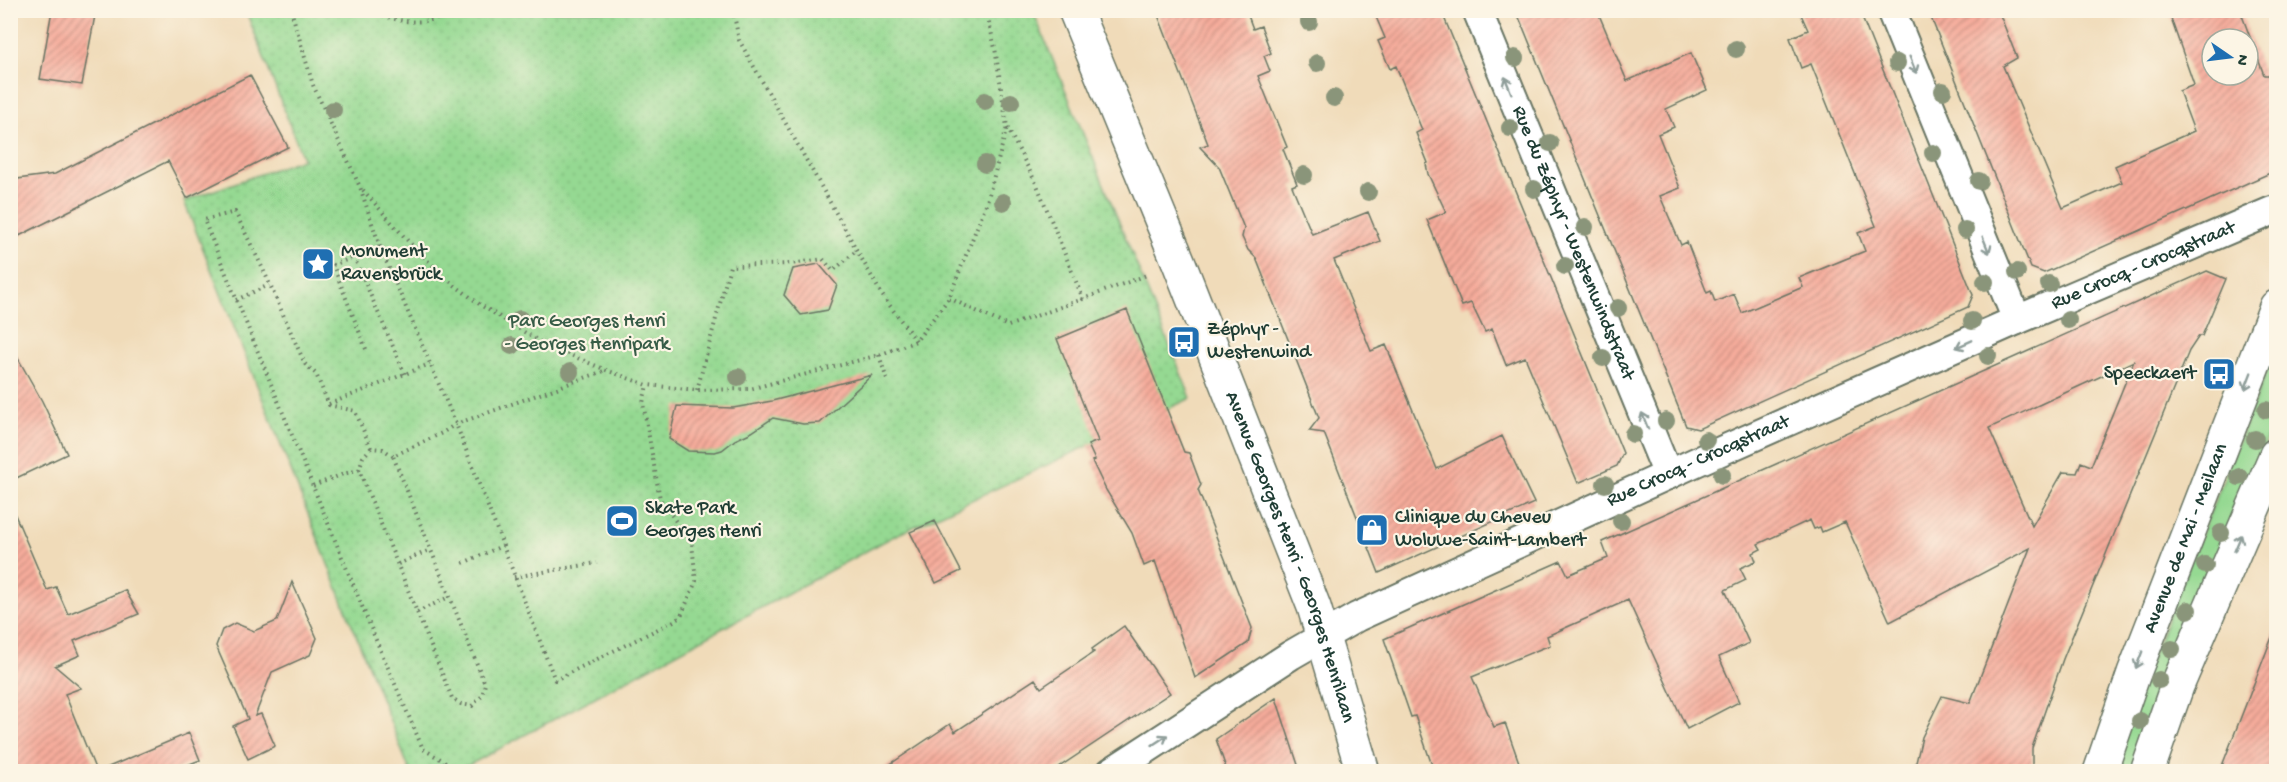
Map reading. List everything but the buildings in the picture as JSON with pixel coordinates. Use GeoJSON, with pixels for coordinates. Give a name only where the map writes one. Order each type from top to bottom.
{"type":"FeatureCollection","features":[{"type":"Feature","properties":{"kind":"street","name":"Avenue Georges Henri - Georges Henrilaan"},"geometry":{"type":"LineString","coordinates":[[1075,10],[1179,263],[1314,606],[1363,771]]}},
{"type":"Feature","properties":{"kind":"street","name":"Rue du Zéphyr - Westenwindstraat"},"geometry":{"type":"LineString","coordinates":[[1477,10],[1668,475]]}},
{"type":"Feature","properties":{"kind":"street"},"geometry":{"type":"LineString","coordinates":[[1891,10],[2017,320]]}},
{"type":"Feature","properties":{"kind":"street","name":"Rue Crocq - Crocqstraat"},"geometry":{"type":"LineString","coordinates":[[1111,771],[1322,636],[1357,617],[1668,475],[2017,320],[2272,211],[2277,212]]}},
{"type":"Feature","properties":{"kind":"street","name":"Avenue de Mai - Meilaan"},"geometry":{"type":"LineString","coordinates":[[2100,771],[2138,663],[2277,307]]}},
{"type":"Feature","properties":{"kind":"street"},"geometry":{"type":"LineString","coordinates":[[2146,771],[2177,686],[2277,455]]}},
{"type":"Feature","properties":{"kind":"path"},"geometry":{"type":"LineString","coordinates":[[291,10],[313,85],[360,187],[380,247],[456,424],[555,680],[680,618],[696,581],[692,544],[660,499],[643,403],[647,385]]}},
{"type":"Feature","properties":{"kind":"path"},"geometry":{"type":"LineString","coordinates":[[372,10],[390,20],[406,22],[440,19],[458,10]]}},
{"type":"Feature","properties":{"kind":"path"},"geometry":{"type":"LineString","coordinates":[[726,10],[734,13],[739,40],[856,250],[882,295],[916,341]]}},
{"type":"Feature","properties":{"kind":"path"},"geometry":{"type":"LineString","coordinates":[[986,10],[995,48],[1007,126],[1037,185],[1083,299]]}},
{"type":"Feature","properties":{"kind":"path"},"geometry":{"type":"LineString","coordinates":[[360,187],[444,277],[482,306],[542,343],[647,385],[697,390],[750,389],[879,355],[916,341],[949,298],[987,202],[1007,126]]}},
{"type":"Feature","properties":{"kind":"path"},"geometry":{"type":"LineString","coordinates":[[329,405],[316,374],[305,364],[235,212],[204,220],[373,633],[423,749],[444,761],[449,771]]}},
{"type":"Feature","properties":{"kind":"path"},"geometry":{"type":"LineString","coordinates":[[366,349],[333,265],[380,247]]}},
{"type":"Feature","properties":{"kind":"path"},"geometry":{"type":"LineString","coordinates":[[697,390],[730,266],[791,264],[823,259],[833,271],[856,250]]}},
{"type":"Feature","properties":{"kind":"path"},"geometry":{"type":"LineString","coordinates":[[354,257],[405,374]]}},
{"type":"Feature","properties":{"kind":"path"},"geometry":{"type":"LineString","coordinates":[[949,298],[1008,326],[1140,277]]}},
{"type":"Feature","properties":{"kind":"path"},"geometry":{"type":"LineString","coordinates":[[236,300],[269,285]]}},
{"type":"Feature","properties":{"kind":"path"},"geometry":{"type":"LineString","coordinates":[[879,355],[888,383]]}},
{"type":"Feature","properties":{"kind":"path"},"geometry":{"type":"LineString","coordinates":[[329,405],[430,364]]}},
{"type":"Feature","properties":{"kind":"path"},"geometry":{"type":"LineString","coordinates":[[393,456],[456,424],[606,370]]}},
{"type":"Feature","properties":{"kind":"path"},"geometry":{"type":"LineString","coordinates":[[329,405],[355,411],[371,448]]}},
{"type":"Feature","properties":{"kind":"path"},"geometry":{"type":"LineString","coordinates":[[371,448],[383,449],[393,456],[485,684],[482,696],[472,706],[452,699],[359,470],[363,457],[371,448]]}},
{"type":"Feature","properties":{"kind":"path"},"geometry":{"type":"LineString","coordinates":[[313,486],[359,470]]}},
{"type":"Feature","properties":{"kind":"path"},"geometry":{"type":"LineString","coordinates":[[463,563],[502,546]]}},
{"type":"Feature","properties":{"kind":"path"},"geometry":{"type":"LineString","coordinates":[[398,564],[430,550]]}},
{"type":"Feature","properties":{"kind":"path"},"geometry":{"type":"LineString","coordinates":[[514,577],[597,563]]}},
{"type":"Feature","properties":{"kind":"path"},"geometry":{"type":"LineString","coordinates":[[417,612],[449,597]]}},
{"type":"Feature","properties":{"kind":"green space","name":"Parc Georges Henri - Georges Henripark"},"geometry":{"type":"Polygon","coordinates":[[[246,11],[1033,11],[1191,398],[894,536],[458,771],[410,771],[184,201],[303,159],[246,11]]]}},
{"type":"Feature","properties":{"kind":"green space"},"geometry":{"type":"Polygon","coordinates":[[[2276,348],[2276,415],[2139,771],[2106,772],[2276,348]]]}},
{"type":"Feature","properties":{"kind":"place","name":"Monument Ravensbrück"},"geometry":{"type":"Point","coordinates":[318,264]}},
{"type":"Feature","properties":{"kind":"place","name":"Zéphyr - Westenwind"},"geometry":{"type":"Point","coordinates":[1184,342]}},
{"type":"Feature","properties":{"kind":"place","name":"Speeckaert"},"geometry":{"type":"Point","coordinates":[2219,374]}},
{"type":"Feature","properties":{"kind":"place","name":"Skate Park Georges Henri"},"geometry":{"type":"Point","coordinates":[622,521]}},
{"type":"Feature","properties":{"kind":"place","name":"Clinique du Cheveu Woluwe-Saint-Lambert"},"geometry":{"type":"Point","coordinates":[1372,530]}}]}
